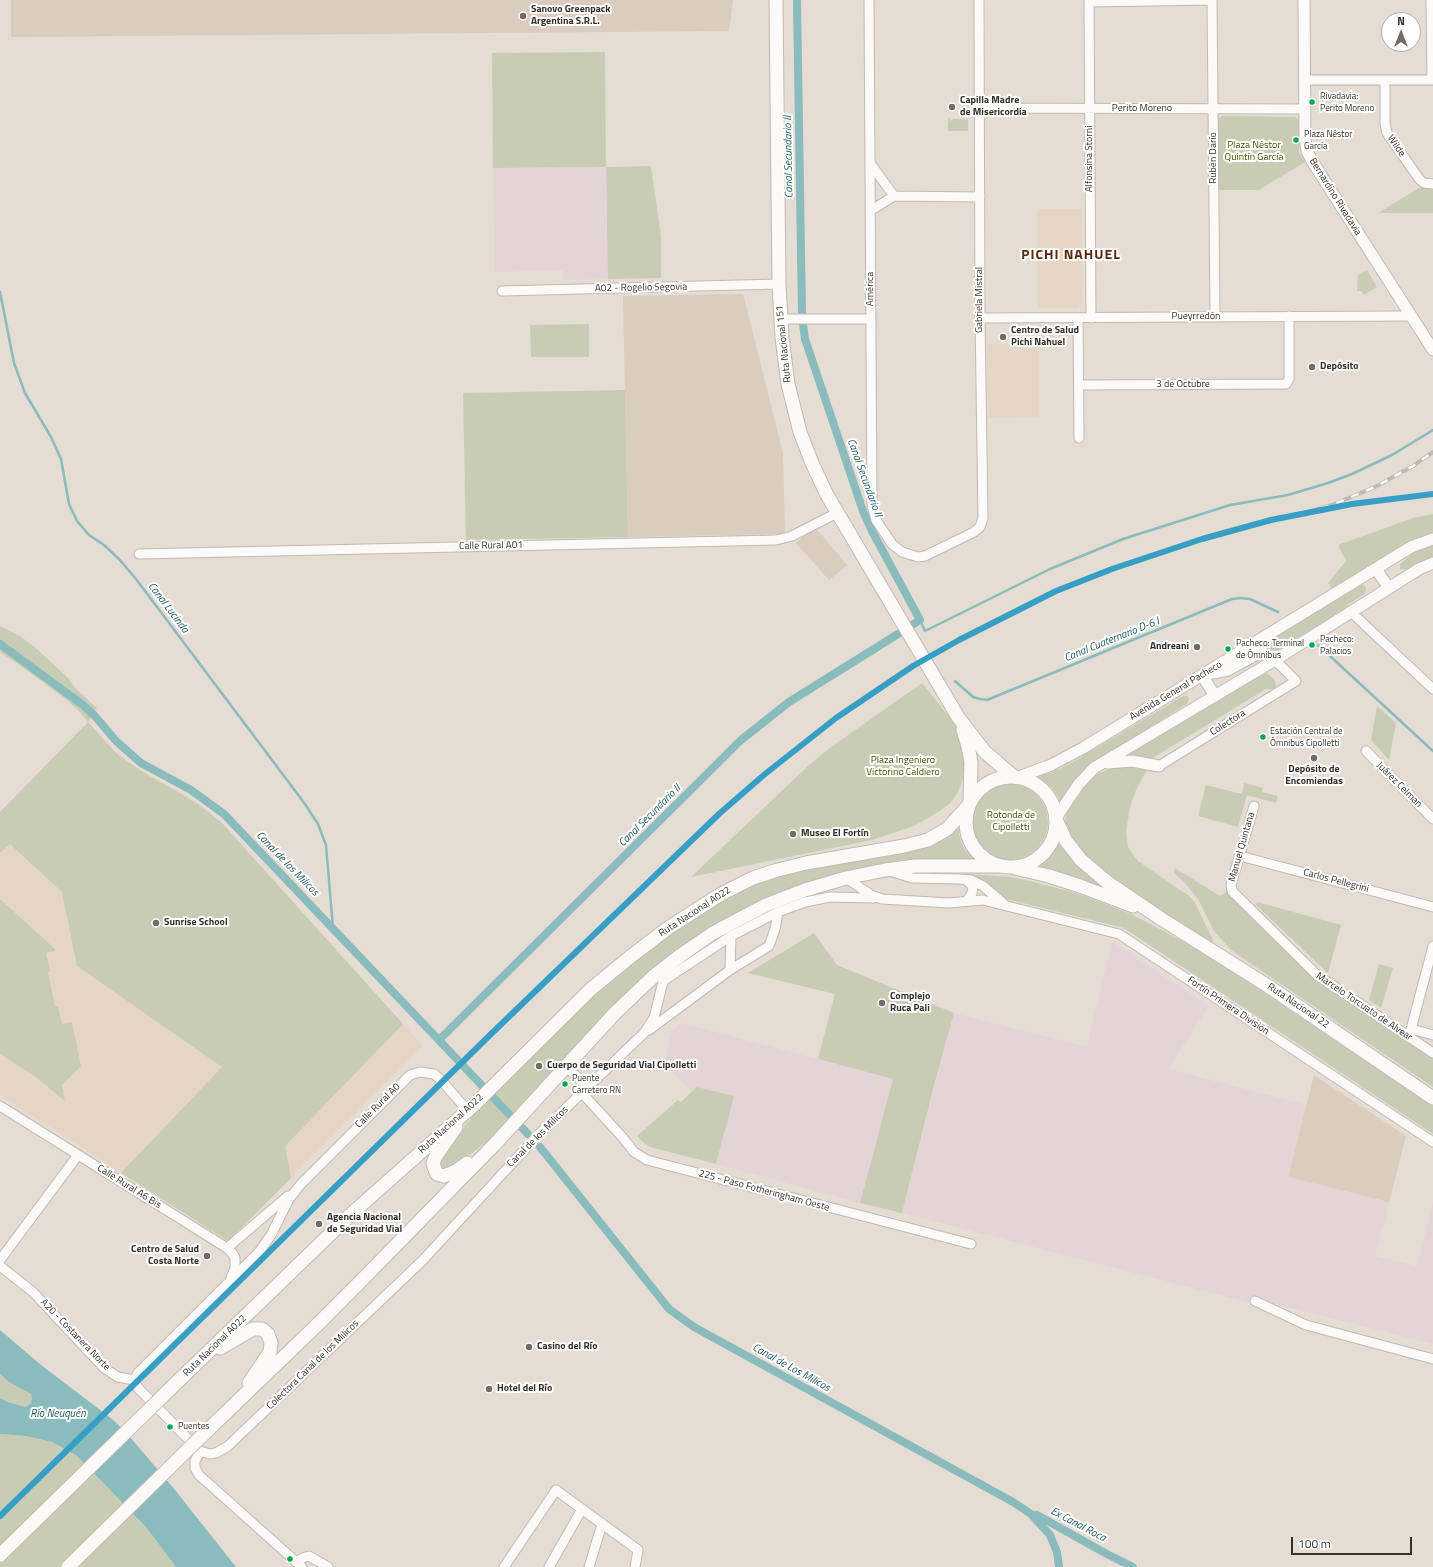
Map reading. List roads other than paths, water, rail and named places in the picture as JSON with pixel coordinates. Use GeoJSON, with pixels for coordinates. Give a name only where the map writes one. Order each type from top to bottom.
{"type":"FeatureCollection","features":[{"type":"Feature","properties":{"kind":"highway","name":"Ruta Nacional 151"},"geometry":{"type":"LineString","coordinates":[[776,0],[779,284],[785,369],[795,414],[812,463],[827,496],[958,717],[985,752],[1016,777]]}},
{"type":"Feature","properties":{"kind":"highway","name":"Ruta Nacional 151"},"geometry":{"type":"LineString","coordinates":[[958,717],[970,753],[971,776],[969,804]]}},
{"type":"Feature","properties":{"kind":"highway"},"geometry":{"type":"LineString","coordinates":[[68,1567],[326,1317],[494,1144],[615,1012],[667,965],[714,932],[749,913],[805,890],[846,878],[884,870],[922,866],[1005,867],[1025,865],[1045,852],[1052,842],[1056,830],[1056,820],[1052,802],[1045,792],[1035,783],[1016,777],[1002,777],[986,783],[969,804],[966,815],[966,832],[973,847],[985,859],[1005,867]]}},
{"type":"Feature","properties":{"kind":"highway","name":"Ruta Nacional A022"},"geometry":{"type":"LineString","coordinates":[[0,1555],[199,1360],[350,1215],[470,1108],[573,1006],[609,974],[668,928],[721,894],[753,878],[784,868],[824,859],[904,846],[928,840],[947,830],[969,804]]}},
{"type":"Feature","properties":{"kind":"highway","name":"Ruta Nacional 22"},"geometry":{"type":"LineString","coordinates":[[1056,820],[1073,850],[1089,868],[1107,882],[1160,918],[1273,990],[1433,1098]]}},
{"type":"Feature","properties":{"kind":"highway","name":"Ruta Nacional 22"},"geometry":{"type":"LineString","coordinates":[[1005,867],[1049,876],[1080,886],[1160,918]]}},
{"type":"Feature","properties":{"kind":"highway"},"geometry":{"type":"LineString","coordinates":[[470,1108],[436,1156],[433,1163],[435,1171],[444,1176],[452,1174],[494,1144]]}},
{"type":"Feature","properties":{"kind":"highway"},"geometry":{"type":"LineString","coordinates":[[199,1360],[248,1331],[262,1329],[268,1334],[271,1348],[268,1356],[230,1409]]}},
{"type":"Feature","properties":{"kind":"main road","name":"Bernardino Rivadavia"},"geometry":{"type":"LineString","coordinates":[[1304,0],[1306,144],[1309,156],[1411,316],[1432,344]]}},
{"type":"Feature","properties":{"kind":"main road","name":"Avenida General Pacheco"},"geometry":{"type":"LineString","coordinates":[[1016,777],[1072,754],[1376,570],[1411,547],[1433,539]]}},
{"type":"Feature","properties":{"kind":"main road"},"geometry":{"type":"LineString","coordinates":[[1056,820],[1078,785],[1094,768],[1276,660],[1419,569],[1433,563]]}},
{"type":"Feature","properties":{"kind":"main road"},"geometry":{"type":"LineString","coordinates":[[1376,570],[1389,588]]}},
{"type":"Feature","properties":{"kind":"main road"},"geometry":{"type":"LineString","coordinates":[[1215,696],[1202,676],[1228,670],[1259,653],[1267,654],[1276,660]]}},
{"type":"Feature","properties":{"kind":"main road"},"geometry":{"type":"LineString","coordinates":[[1094,768],[1112,762],[1125,761],[1159,766]]}},
{"type":"Feature","properties":{"kind":"street","name":"América"},"geometry":{"type":"LineString","coordinates":[[869,0],[872,509],[876,520],[892,544],[902,552],[915,557]]}},
{"type":"Feature","properties":{"kind":"street","name":"Gabriela Mistral"},"geometry":{"type":"LineString","coordinates":[[915,557],[925,556],[974,532],[980,527],[982,522],[979,0]]}},
{"type":"Feature","properties":{"kind":"street"},"geometry":{"type":"LineString","coordinates":[[1089,1],[1212,0]]}},
{"type":"Feature","properties":{"kind":"street","name":"Rubén Darío"},"geometry":{"type":"LineString","coordinates":[[1212,0],[1215,317]]}},
{"type":"Feature","properties":{"kind":"street"},"geometry":{"type":"LineString","coordinates":[[1304,80],[1432,80],[1431,0]]}},
{"type":"Feature","properties":{"kind":"street","name":"Alfonsina Storni"},"geometry":{"type":"LineString","coordinates":[[1089,1],[1091,318]]}},
{"type":"Feature","properties":{"kind":"street","name":"Wilde"},"geometry":{"type":"LineString","coordinates":[[1385,80],[1386,130],[1419,179],[1422,182],[1433,184]]}},
{"type":"Feature","properties":{"kind":"street","name":"Perito Moreno"},"geometry":{"type":"LineString","coordinates":[[979,108],[1305,109]]}},
{"type":"Feature","properties":{"kind":"street"},"geometry":{"type":"LineString","coordinates":[[870,163],[894,196]]}},
{"type":"Feature","properties":{"kind":"street"},"geometry":{"type":"LineString","coordinates":[[870,211],[894,196],[980,197]]}},
{"type":"Feature","properties":{"kind":"street","name":"A02 - Rogelio Segovia"},"geometry":{"type":"LineString","coordinates":[[502,291],[779,284]]}},
{"type":"Feature","properties":{"kind":"street","name":"3 de Octubre"},"geometry":{"type":"LineString","coordinates":[[1079,386],[1287,383],[1289,379],[1288,316]]}},
{"type":"Feature","properties":{"kind":"street","name":"Pueyrredón"},"geometry":{"type":"LineString","coordinates":[[980,318],[1411,316]]}},
{"type":"Feature","properties":{"kind":"street"},"geometry":{"type":"LineString","coordinates":[[1078,318],[1079,438]]}},
{"type":"Feature","properties":{"kind":"street"},"geometry":{"type":"LineString","coordinates":[[781,319],[871,319]]}},
{"type":"Feature","properties":{"kind":"street","name":"Calle Rural A01"},"geometry":{"type":"LineString","coordinates":[[139,554],[776,540],[792,536],[837,513]]}},
{"type":"Feature","properties":{"kind":"street"},"geometry":{"type":"LineString","coordinates":[[1351,612],[1433,689]]}},
{"type":"Feature","properties":{"kind":"street","name":"Colectora"},"geometry":{"type":"LineString","coordinates":[[1159,766],[1296,681],[1276,660]]}},
{"type":"Feature","properties":{"kind":"street","name":"Juárez Celman"},"geometry":{"type":"LineString","coordinates":[[1366,751],[1433,819]]}},
{"type":"Feature","properties":{"kind":"street","name":"Manuel Quintana"},"geometry":{"type":"LineString","coordinates":[[1231,889],[1254,806]]}},
{"type":"Feature","properties":{"kind":"street","name":"Carlos Pellegrini"},"geometry":{"type":"LineString","coordinates":[[1240,856],[1433,907]]}},
{"type":"Feature","properties":{"kind":"street","name":"Fortín Primera División"},"geometry":{"type":"LineString","coordinates":[[884,870],[912,878],[965,879],[977,883],[1007,906]]}},
{"type":"Feature","properties":{"kind":"street","name":"Fortín Primera División"},"geometry":{"type":"LineString","coordinates":[[846,878],[875,898],[949,903],[983,900],[1112,932],[1125,937],[1433,1142]]}},
{"type":"Feature","properties":{"kind":"street"},"geometry":{"type":"LineString","coordinates":[[965,879],[973,886],[972,893],[967,901]]}},
{"type":"Feature","properties":{"kind":"street","name":"Marcelo Torcuato de Alvear"},"geometry":{"type":"LineString","coordinates":[[1231,889],[1317,975],[1410,1033],[1433,1053]]}},
{"type":"Feature","properties":{"kind":"street"},"geometry":{"type":"LineString","coordinates":[[663,981],[731,936],[778,912],[805,902],[830,897],[875,898]]}},
{"type":"Feature","properties":{"kind":"street"},"geometry":{"type":"LineString","coordinates":[[644,1033],[730,970],[769,946],[775,929],[778,912]]}},
{"type":"Feature","properties":{"kind":"street"},"geometry":{"type":"LineString","coordinates":[[730,970],[731,936]]}},
{"type":"Feature","properties":{"kind":"street"},"geometry":{"type":"LineString","coordinates":[[1433,946],[1410,1033],[1433,1035]]}},
{"type":"Feature","properties":{"kind":"street","name":"Canal de los Milicos"},"geometry":{"type":"LineString","coordinates":[[419,1263],[538,1135],[644,1033],[654,1018],[667,965]]}},
{"type":"Feature","properties":{"kind":"street"},"geometry":{"type":"LineString","coordinates":[[1433,1039],[1430,1046],[1433,1053]]}},
{"type":"Feature","properties":{"kind":"street","name":"225 - Paso Fotheringham Oeste"},"geometry":{"type":"LineString","coordinates":[[566,1066],[634,1152],[647,1160],[971,1244]]}},
{"type":"Feature","properties":{"kind":"street","name":"Calle Rural A0"},"geometry":{"type":"LineString","coordinates":[[227,1248],[294,1191],[400,1084],[415,1073],[430,1072],[438,1077],[470,1108]]}},
{"type":"Feature","properties":{"kind":"street","name":"Calle Rural A6 Bis"},"geometry":{"type":"LineString","coordinates":[[0,1106],[227,1248]]}},
{"type":"Feature","properties":{"kind":"street"},"geometry":{"type":"LineString","coordinates":[[0,1260],[78,1155]]}},
{"type":"Feature","properties":{"kind":"street","name":"Calle Rural A0"},"geometry":{"type":"LineString","coordinates":[[134,1380],[138,1373],[230,1282],[262,1248],[294,1191]]}},
{"type":"Feature","properties":{"kind":"street"},"geometry":{"type":"LineString","coordinates":[[227,1248],[236,1258],[235,1268],[230,1282]]}},
{"type":"Feature","properties":{"kind":"street","name":"Colectora Canal de los Milicos"},"geometry":{"type":"LineString","coordinates":[[200,1451],[205,1453],[216,1453],[228,1446],[419,1263]]}},
{"type":"Feature","properties":{"kind":"street","name":"A20 - Costanera Norte"},"geometry":{"type":"LineString","coordinates":[[0,1266],[33,1292],[104,1368],[118,1377],[134,1380]]}},
{"type":"Feature","properties":{"kind":"street"},"geometry":{"type":"LineString","coordinates":[[1255,1301],[1306,1325],[1433,1359]]}},
{"type":"Feature","properties":{"kind":"street"},"geometry":{"type":"LineString","coordinates":[[134,1380],[138,1388],[200,1451],[194,1461],[195,1468],[199,1475],[300,1564],[309,1556],[328,1567]]}},
{"type":"Feature","properties":{"kind":"street"},"geometry":{"type":"LineString","coordinates":[[504,1567],[556,1490],[638,1550],[635,1567]]}},
{"type":"Feature","properties":{"kind":"street"},"geometry":{"type":"LineString","coordinates":[[549,1567],[582,1509]]}},
{"type":"Feature","properties":{"kind":"street"},"geometry":{"type":"LineString","coordinates":[[589,1567],[602,1524]]}},
{"type":"Feature","properties":{"kind":"water","name":"Río Neuquén"},"geometry":{"type":"Polygon","coordinates":[[[0,1330],[41,1365],[112,1419],[124,1430],[175,1490],[236,1567],[176,1567],[146,1527],[77,1456],[52,1442],[26,1436],[0,1434],[0,1398],[25,1407],[31,1403],[32,1398],[31,1394],[9,1382],[0,1374],[0,1330]]]}},
{"type":"Feature","properties":{"kind":"waterway","name":"Canal Secundario II"},"geometry":{"type":"LineString","coordinates":[[797,0],[802,314]]}},
{"type":"Feature","properties":{"kind":"waterway","name":"Canal Lucinda"},"geometry":{"type":"LineString","coordinates":[[0,292],[14,363],[25,393],[51,437],[61,459],[69,504],[77,521],[89,535],[104,545],[119,559],[136,579],[305,804],[318,824],[326,845],[333,928]]}},
{"type":"Feature","properties":{"kind":"waterway","name":"Canal Secundario II"},"geometry":{"type":"LineString","coordinates":[[803,324],[805,339],[863,511],[872,531],[920,620],[909,627]]}},
{"type":"Feature","properties":{"kind":"waterway"},"geometry":{"type":"LineString","coordinates":[[920,620],[925,631],[1050,569],[1123,539],[1230,505],[1288,495],[1328,483],[1352,474],[1392,455],[1433,430]]}},
{"type":"Feature","properties":{"kind":"waterway","name":"Canal Cuaternario D-6 I"},"geometry":{"type":"LineString","coordinates":[[955,681],[973,697],[987,700],[1232,599],[1250,599],[1278,612]]}},
{"type":"Feature","properties":{"kind":"waterway","name":"Canal Secundario II"},"geometry":{"type":"LineString","coordinates":[[439,1040],[741,740],[789,702],[898,634]]}},
{"type":"Feature","properties":{"kind":"waterway","name":"Canal de los Milicos"},"geometry":{"type":"LineString","coordinates":[[0,644],[83,705],[94,715],[116,741],[141,763],[191,790],[224,814],[528,1134]]}},
{"type":"Feature","properties":{"kind":"waterway","name":"Canal Cuaternario D-6 I"},"geometry":{"type":"LineString","coordinates":[[1318,645],[1433,751]]}},
{"type":"Feature","properties":{"kind":"waterway","name":"Canal de Los Milicos"},"geometry":{"type":"LineString","coordinates":[[540,1147],[669,1309],[694,1327],[1013,1502],[1031,1514],[1050,1535],[1057,1552],[1059,1567]]}},
{"type":"Feature","properties":{"kind":"waterway","name":"Ex Canal Roca"},"geometry":{"type":"LineString","coordinates":[[1037,1515],[1133,1567]]}},
{"type":"Feature","properties":{"kind":"railway"},"geometry":{"type":"LineString","coordinates":[[1306,513],[1332,505],[1375,487],[1413,466],[1433,452]]}},
{"type":"Feature","properties":{"kind":"place","name":"Sanovo Greenpack Argentina S.R.L."},"geometry":{"type":"Point","coordinates":[523,16]}},
{"type":"Feature","properties":{"kind":"place","name":"Rivadavia: Perito Moreno"},"geometry":{"type":"Point","coordinates":[1312,102]}},
{"type":"Feature","properties":{"kind":"place","name":"Capilla Madre de Misericordia"},"geometry":{"type":"Point","coordinates":[952,107]}},
{"type":"Feature","properties":{"kind":"place","name":"Plaza Néstor García"},"geometry":{"type":"Point","coordinates":[1296,140]}},
{"type":"Feature","properties":{"kind":"place","name":"Centro de Salud Pichi Nahuel"},"geometry":{"type":"Point","coordinates":[1003,337]}},
{"type":"Feature","properties":{"kind":"place","name":"Depósito"},"geometry":{"type":"Point","coordinates":[1312,367]}},
{"type":"Feature","properties":{"kind":"place","name":"Pacheco: Palacios"},"geometry":{"type":"Point","coordinates":[1312,645]}},
{"type":"Feature","properties":{"kind":"place","name":"Andreani"},"geometry":{"type":"Point","coordinates":[1197,647]}},
{"type":"Feature","properties":{"kind":"place","name":"Pacheco: Terminal de Ómnibus"},"geometry":{"type":"Point","coordinates":[1228,649]}},
{"type":"Feature","properties":{"kind":"place","name":"Estación Central de Ómnibus Cipolletti"},"geometry":{"type":"Point","coordinates":[1263,737]}},
{"type":"Feature","properties":{"kind":"place","name":"Depósito de Encomiendas"},"geometry":{"type":"Point","coordinates":[1314,758]}},
{"type":"Feature","properties":{"kind":"place","name":"Museo El Fortín"},"geometry":{"type":"Point","coordinates":[793,834]}},
{"type":"Feature","properties":{"kind":"place","name":"Sunrise School"},"geometry":{"type":"Point","coordinates":[156,923]}},
{"type":"Feature","properties":{"kind":"place","name":"Complejo Ruca Pali"},"geometry":{"type":"Point","coordinates":[882,1003]}},
{"type":"Feature","properties":{"kind":"place","name":"Cuerpo de Seguridad Vial Cipolletti"},"geometry":{"type":"Point","coordinates":[539,1066]}},
{"type":"Feature","properties":{"kind":"place","name":"Puente Carretero RN"},"geometry":{"type":"Point","coordinates":[565,1084]}},
{"type":"Feature","properties":{"kind":"place","name":"Agencia Nacional de Seguridad Vial"},"geometry":{"type":"Point","coordinates":[319,1224]}},
{"type":"Feature","properties":{"kind":"place","name":"Centro de Salud Costa Norte"},"geometry":{"type":"Point","coordinates":[207,1256]}},
{"type":"Feature","properties":{"kind":"place","name":"Casino del Río"},"geometry":{"type":"Point","coordinates":[529,1347]}},
{"type":"Feature","properties":{"kind":"place","name":"Hotel del Río"},"geometry":{"type":"Point","coordinates":[489,1389]}},
{"type":"Feature","properties":{"kind":"place","name":"Puentes"},"geometry":{"type":"Point","coordinates":[170,1427]}},
{"type":"Feature","properties":{"kind":"district","name":"PICHI NAHUEL"},"geometry":{"type":"Point","coordinates":[1071,256]}},
{"type":"Feature","properties":{"kind":"park label","name":"Plaza Néstor Quintín García"},"geometry":{"type":"Point","coordinates":[1254,152]}},
{"type":"Feature","properties":{"kind":"park label","name":"Plaza Ingeniero Victorino Caldiero"},"geometry":{"type":"Point","coordinates":[903,766]}},
{"type":"Feature","properties":{"kind":"park label","name":"Rotonda de Cipolletti"},"geometry":{"type":"Point","coordinates":[1011,822]}}]}
